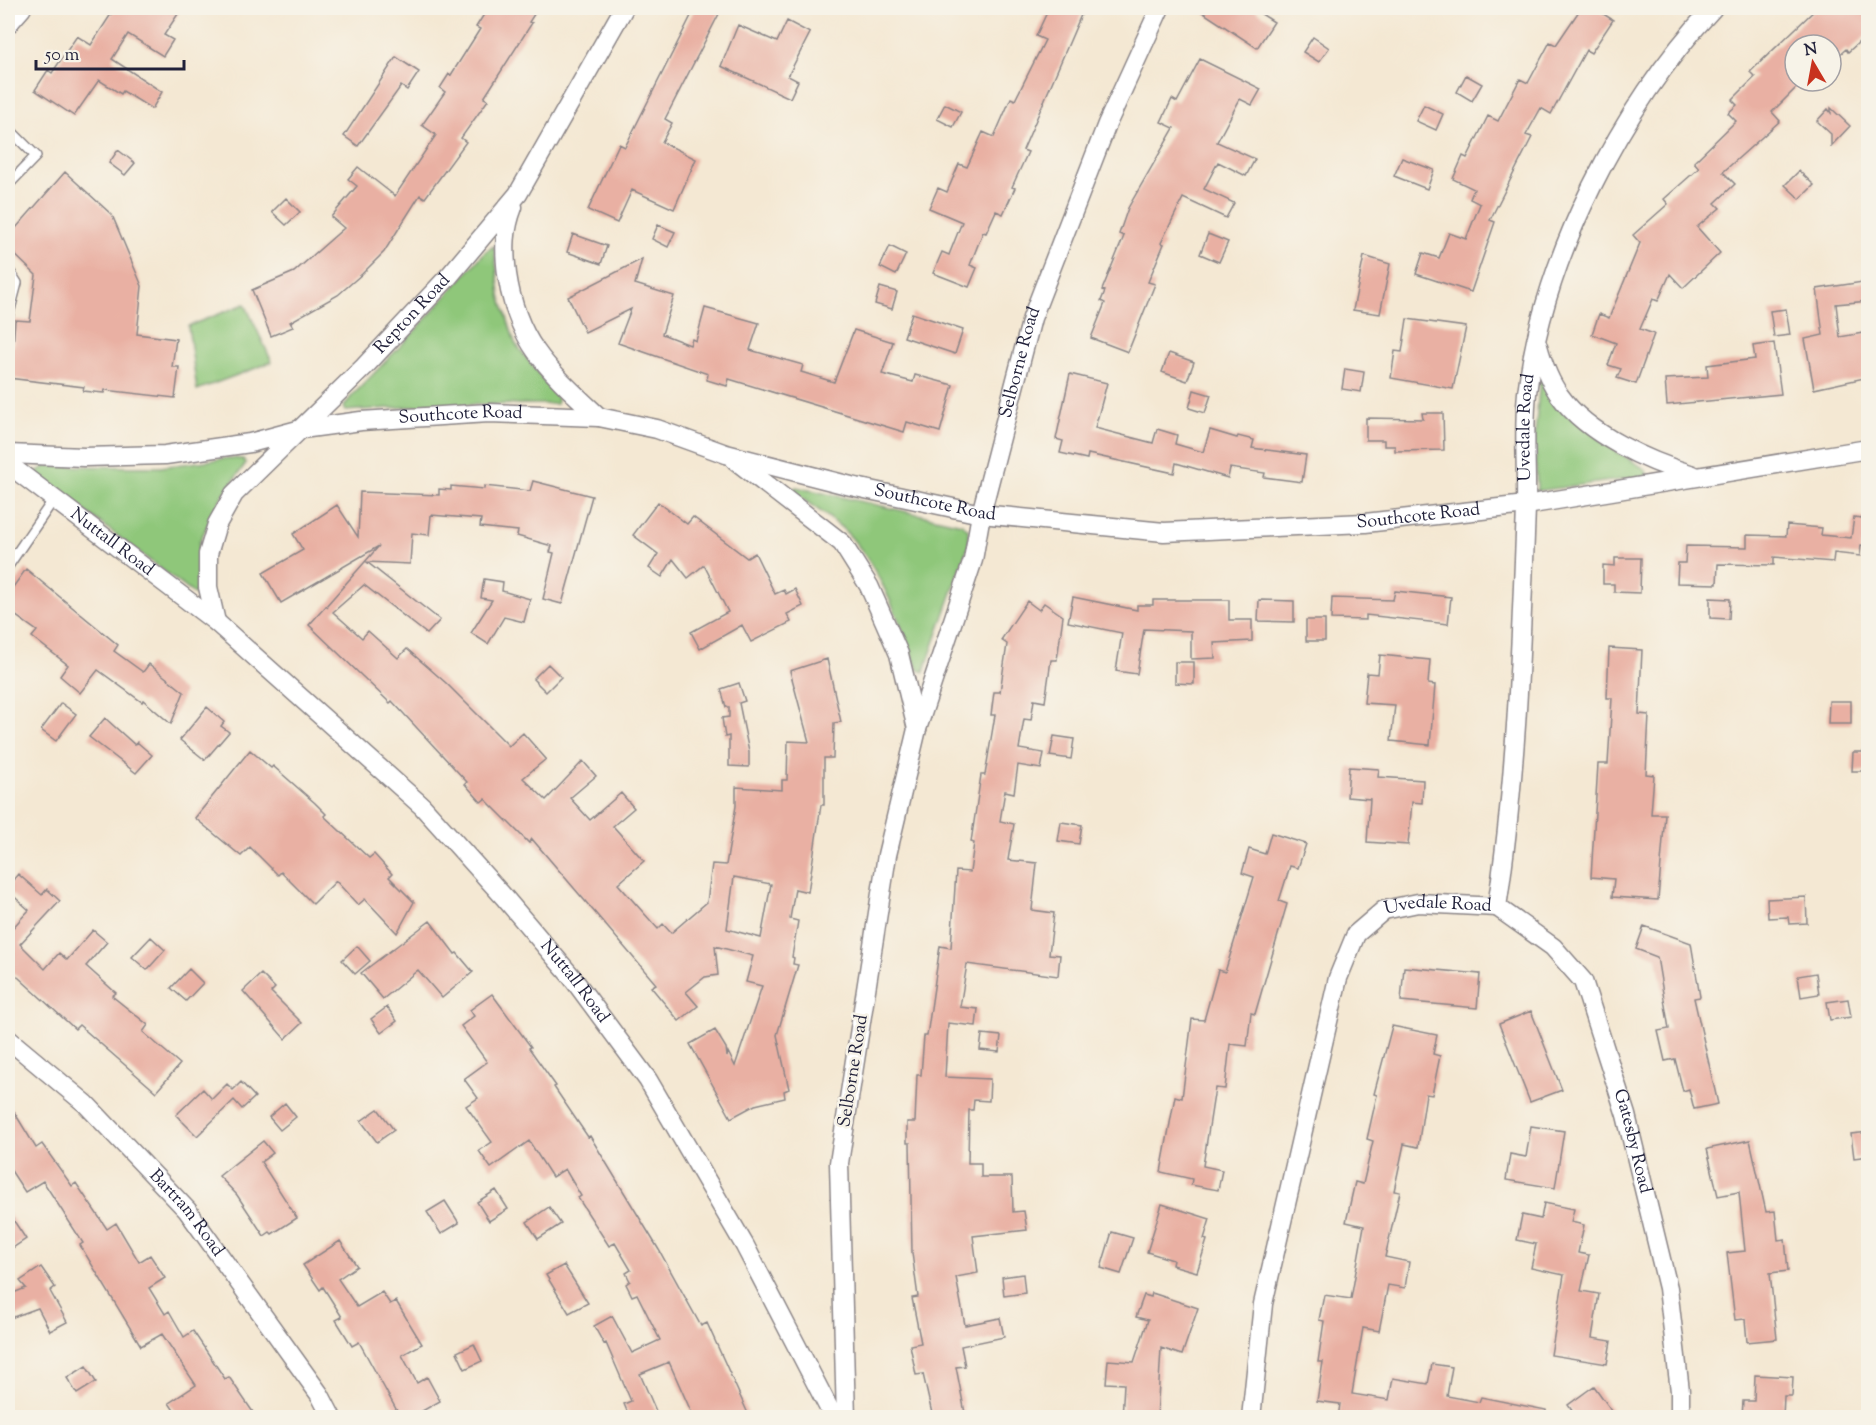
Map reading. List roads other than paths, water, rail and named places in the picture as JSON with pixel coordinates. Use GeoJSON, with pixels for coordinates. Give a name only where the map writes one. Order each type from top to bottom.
{"type":"FeatureCollection","features":[{"type":"Feature","properties":{"kind":"street"},"geometry":{"type":"LineString","coordinates":[[8,24],[22,8]]}},
{"type":"Feature","properties":{"kind":"street","name":"Repton Road"},"geometry":{"type":"LineString","coordinates":[[598,417],[554,375],[524,335],[509,286],[505,238],[507,222],[518,194],[624,8]]}},
{"type":"Feature","properties":{"kind":"street","name":"Selborne Road"},"geometry":{"type":"LineString","coordinates":[[846,1418],[839,1163],[887,855],[917,729],[974,560],[981,514],[1032,318],[1107,124],[1160,8]]}},
{"type":"Feature","properties":{"kind":"street","name":"Uvedale Road"},"geometry":{"type":"LineString","coordinates":[[1251,1418],[1263,1304],[1338,978],[1356,934],[1384,910],[1418,903],[1497,907],[1510,817],[1526,505],[1527,393],[1537,344],[1555,274],[1582,207],[1614,146],[1651,86],[1713,8]]}},
{"type":"Feature","properties":{"kind":"street","name":"Repton Road"},"geometry":{"type":"LineString","coordinates":[[302,429],[450,275],[518,194]]}},
{"type":"Feature","properties":{"kind":"street","name":"Uvedale Road"},"geometry":{"type":"LineString","coordinates":[[1537,344],[1546,372],[1561,397],[1579,416],[1639,455],[1661,466],[1701,477]]}},
{"type":"Feature","properties":{"kind":"street","name":"Southcote Road"},"geometry":{"type":"LineString","coordinates":[[8,453],[94,457],[165,455],[250,443],[302,429],[489,412],[598,417],[657,429],[726,454],[851,486],[981,514],[1164,532],[1365,523],[1526,505],[1869,449]]}},
{"type":"Feature","properties":{"kind":"street"},"geometry":{"type":"LineString","coordinates":[[216,622],[206,571],[211,537],[234,494],[302,429]]}},
{"type":"Feature","properties":{"kind":"street","name":"Selborne Road"},"geometry":{"type":"LineString","coordinates":[[726,454],[842,543],[869,586],[899,654],[917,729]]}},
{"type":"Feature","properties":{"kind":"street","name":"Nuttall Road"},"geometry":{"type":"LineString","coordinates":[[8,464],[216,622],[422,806],[571,976],[648,1080],[745,1246],[834,1418]]}},
{"type":"Feature","properties":{"kind":"street","name":"Gatesby Road"},"geometry":{"type":"LineString","coordinates":[[1497,907],[1553,947],[1583,981],[1626,1115],[1668,1288],[1680,1391],[1680,1418]]}},
{"type":"Feature","properties":{"kind":"street","name":"Bartram Road"},"geometry":{"type":"LineString","coordinates":[[10,1042],[86,1104],[187,1210],[321,1395],[332,1418]]}},
{"type":"Feature","properties":{"kind":"lane"},"geometry":{"type":"LineString","coordinates":[[8,129],[36,156],[8,185]]}},
{"type":"Feature","properties":{"kind":"lane"},"geometry":{"type":"LineString","coordinates":[[8,269],[17,283],[8,317]]}},
{"type":"Feature","properties":{"kind":"lane"},"geometry":{"type":"LineString","coordinates":[[8,566],[54,500]]}}]}
